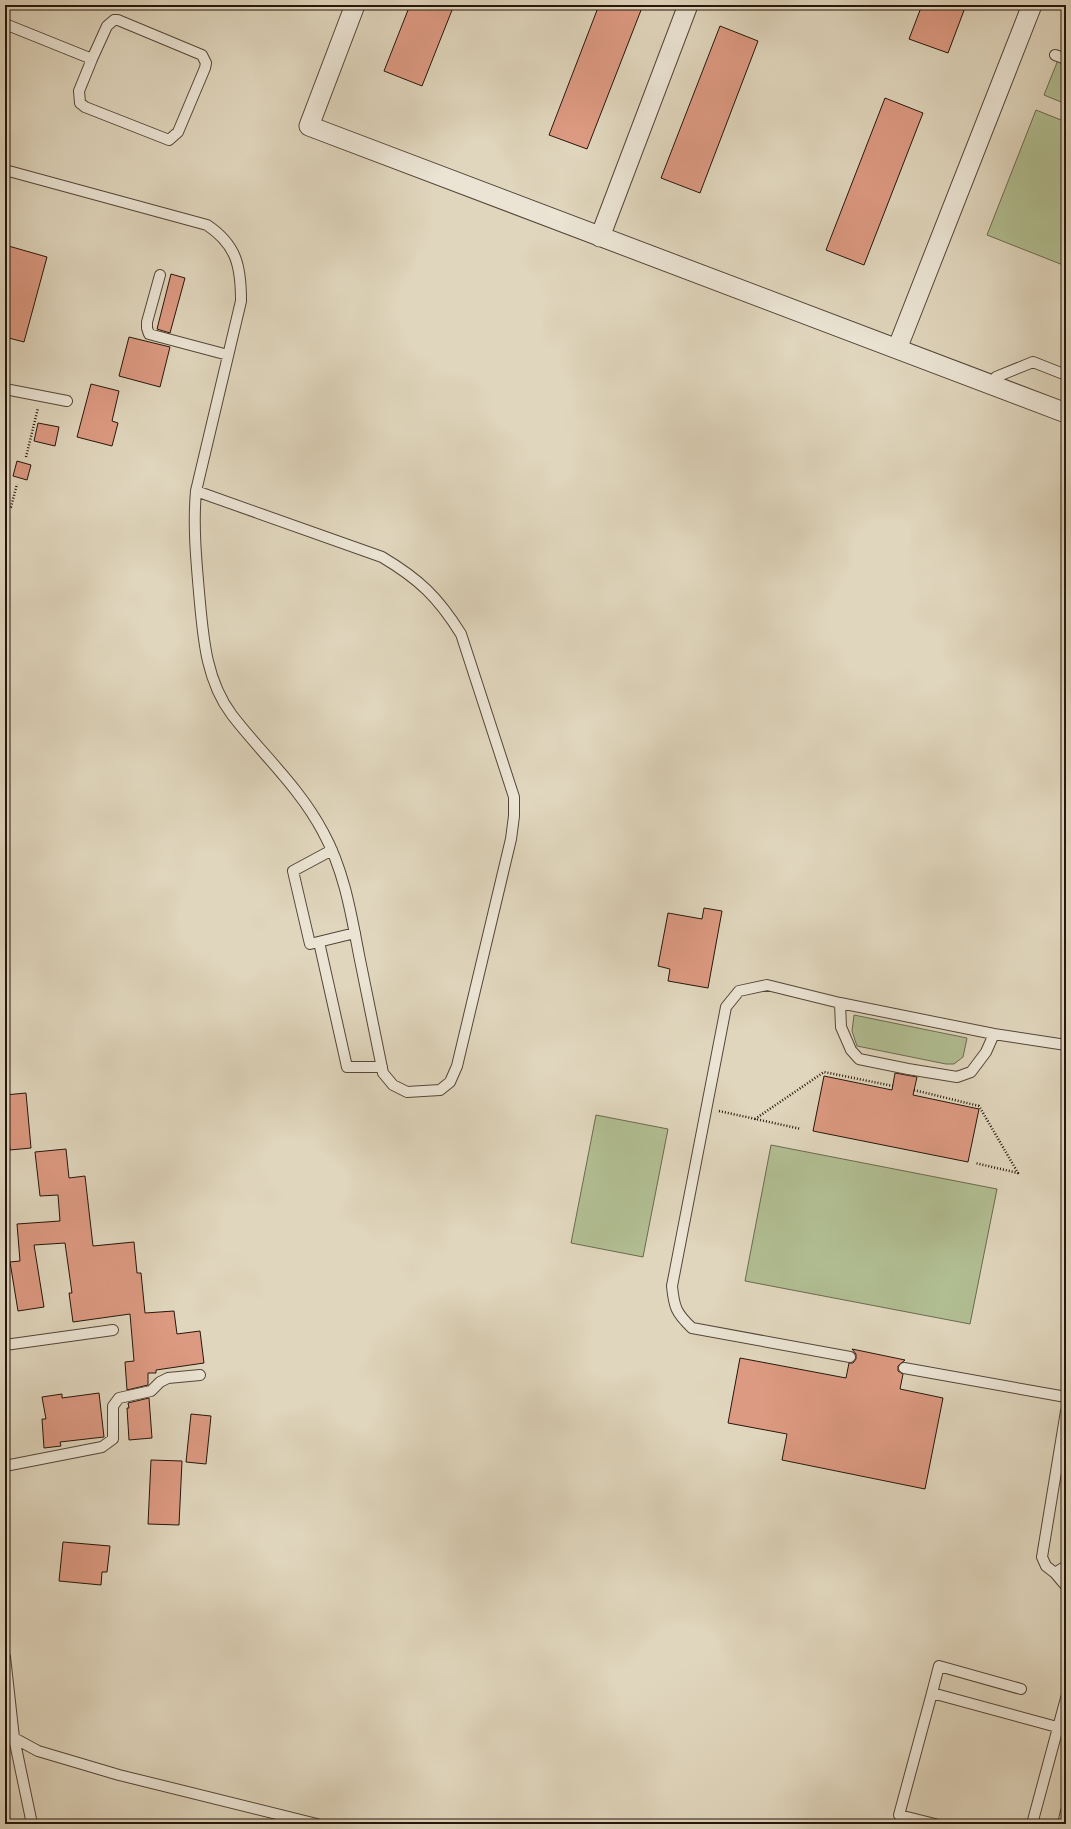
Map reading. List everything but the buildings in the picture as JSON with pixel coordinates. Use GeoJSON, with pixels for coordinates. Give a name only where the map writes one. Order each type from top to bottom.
{"type":"FeatureCollection","features":[{"type":"Feature","properties":{"kind":"street"},"geometry":{"type":"LineString","coordinates":[[355,5],[309,126],[897,349],[993,385],[1066,410]]}},
{"type":"Feature","properties":{"kind":"street"},"geometry":{"type":"LineString","coordinates":[[600,237],[688,5]]}},
{"type":"Feature","properties":{"kind":"street"},"geometry":{"type":"LineString","coordinates":[[897,349],[1032,5]]}},
{"type":"Feature","properties":{"kind":"lane"},"geometry":{"type":"LineString","coordinates":[[118,20],[202,55],[206,63],[178,132],[169,140],[85,107],[80,103],[80,91],[92,59],[109,22],[118,20]]}},
{"type":"Feature","properties":{"kind":"lane"},"geometry":{"type":"LineString","coordinates":[[5,24],[92,59]]}},
{"type":"Feature","properties":{"kind":"lane"},"geometry":{"type":"LineString","coordinates":[[1055,55],[1066,59]]}},
{"type":"Feature","properties":{"kind":"lane"},"geometry":{"type":"LineString","coordinates":[[5,170],[207,225],[220,234],[230,245],[241,279],[241,301],[196,491],[195,547],[204,643],[209,668],[218,691],[232,714],[306,804],[324,832],[332,850],[347,896],[383,1073],[393,1085],[407,1092],[440,1090],[450,1082],[454,1071],[511,839],[514,816],[514,797],[461,634],[448,612],[430,592],[408,572],[382,557],[196,491]]}},
{"type":"Feature","properties":{"kind":"lane"},"geometry":{"type":"LineString","coordinates":[[160,275],[147,322],[146,328],[150,334],[228,355]]}},
{"type":"Feature","properties":{"kind":"lane"},"geometry":{"type":"LineString","coordinates":[[993,385],[996,377],[1033,362],[1066,375]]}},
{"type":"Feature","properties":{"kind":"lane"},"geometry":{"type":"LineString","coordinates":[[5,389],[67,401]]}},
{"type":"Feature","properties":{"kind":"lane"},"geometry":{"type":"LineString","coordinates":[[332,850],[293,871],[310,944],[355,934]]}},
{"type":"Feature","properties":{"kind":"lane"},"geometry":{"type":"LineString","coordinates":[[319,942],[347,1067],[382,1067]]}},
{"type":"Feature","properties":{"kind":"lane"},"geometry":{"type":"LineString","coordinates":[[850,1357],[692,1328],[681,1318],[674,1306],[672,1286],[726,1007],[739,991],[767,985],[840,1003],[994,1034],[1066,1045]]}},
{"type":"Feature","properties":{"kind":"lane"},"geometry":{"type":"LineString","coordinates":[[840,1003],[841,1027],[851,1050],[859,1059],[908,1069],[957,1078],[971,1072],[986,1052],[994,1034]]}},
{"type":"Feature","properties":{"kind":"lane"},"geometry":{"type":"LineString","coordinates":[[5,1345],[113,1330]]}},
{"type":"Feature","properties":{"kind":"lane"},"geometry":{"type":"LineString","coordinates":[[904,1368],[1066,1397]]}},
{"type":"Feature","properties":{"kind":"lane"},"geometry":{"type":"LineString","coordinates":[[5,1466],[102,1447],[113,1439],[113,1406],[119,1398],[151,1391],[160,1382],[168,1378],[200,1375]]}},
{"type":"Feature","properties":{"kind":"lane"},"geometry":{"type":"LineString","coordinates":[[1066,1411],[1042,1557],[1046,1566],[1055,1573],[1066,1586]]}},
{"type":"Feature","properties":{"kind":"lane"},"geometry":{"type":"LineString","coordinates":[[1055,1573],[1066,1566]]}},
{"type":"Feature","properties":{"kind":"lane"},"geometry":{"type":"LineString","coordinates":[[5,1657],[10,1737],[32,1824]]}},
{"type":"Feature","properties":{"kind":"lane"},"geometry":{"type":"LineString","coordinates":[[935,1824],[899,1815],[939,1666],[1021,1689]]}},
{"type":"Feature","properties":{"kind":"lane"},"geometry":{"type":"LineString","coordinates":[[932,1693],[1057,1727]]}},
{"type":"Feature","properties":{"kind":"lane"},"geometry":{"type":"LineString","coordinates":[[1032,1824],[1066,1698]]}},
{"type":"Feature","properties":{"kind":"lane"},"geometry":{"type":"LineString","coordinates":[[10,1737],[38,1751],[119,1775],[317,1824]]}},
{"type":"Feature","properties":{"kind":"lane"},"geometry":{"type":"LineString","coordinates":[[1063,1824],[1066,1811]]}},
{"type":"Feature","properties":{"kind":"path"},"geometry":{"type":"LineString","coordinates":[[26,457],[41,396]]}},
{"type":"Feature","properties":{"kind":"path"},"geometry":{"type":"LineString","coordinates":[[5,509],[11,507],[17,484]]}},
{"type":"Feature","properties":{"kind":"path"},"geometry":{"type":"LineString","coordinates":[[755,1119],[824,1072],[893,1086]]}},
{"type":"Feature","properties":{"kind":"path"},"geometry":{"type":"LineString","coordinates":[[914,1090],[979,1106],[1018,1173],[975,1163]]}},
{"type":"Feature","properties":{"kind":"path"},"geometry":{"type":"LineString","coordinates":[[707,1108],[801,1129]]}},
{"type":"Feature","properties":{"kind":"green space"},"geometry":{"type":"Polygon","coordinates":[[[1058,60],[1066,63],[1066,104],[1044,95],[1058,60]]]}},
{"type":"Feature","properties":{"kind":"green space"},"geometry":{"type":"Polygon","coordinates":[[[1036,110],[1066,122],[1066,257],[1063,265],[987,235],[1036,110]]]}},
{"type":"Feature","properties":{"kind":"green space"},"geometry":{"type":"Polygon","coordinates":[[[854,1015],[967,1038],[963,1057],[954,1064],[946,1064],[857,1046],[852,1031],[854,1015]]]}},
{"type":"Feature","properties":{"kind":"green space"},"geometry":{"type":"Polygon","coordinates":[[[596,1115],[668,1129],[643,1257],[571,1243],[596,1115]]]}},
{"type":"Feature","properties":{"kind":"green space"},"geometry":{"type":"Polygon","coordinates":[[[771,1145],[997,1189],[970,1324],[745,1281],[771,1145]]]}}]}
